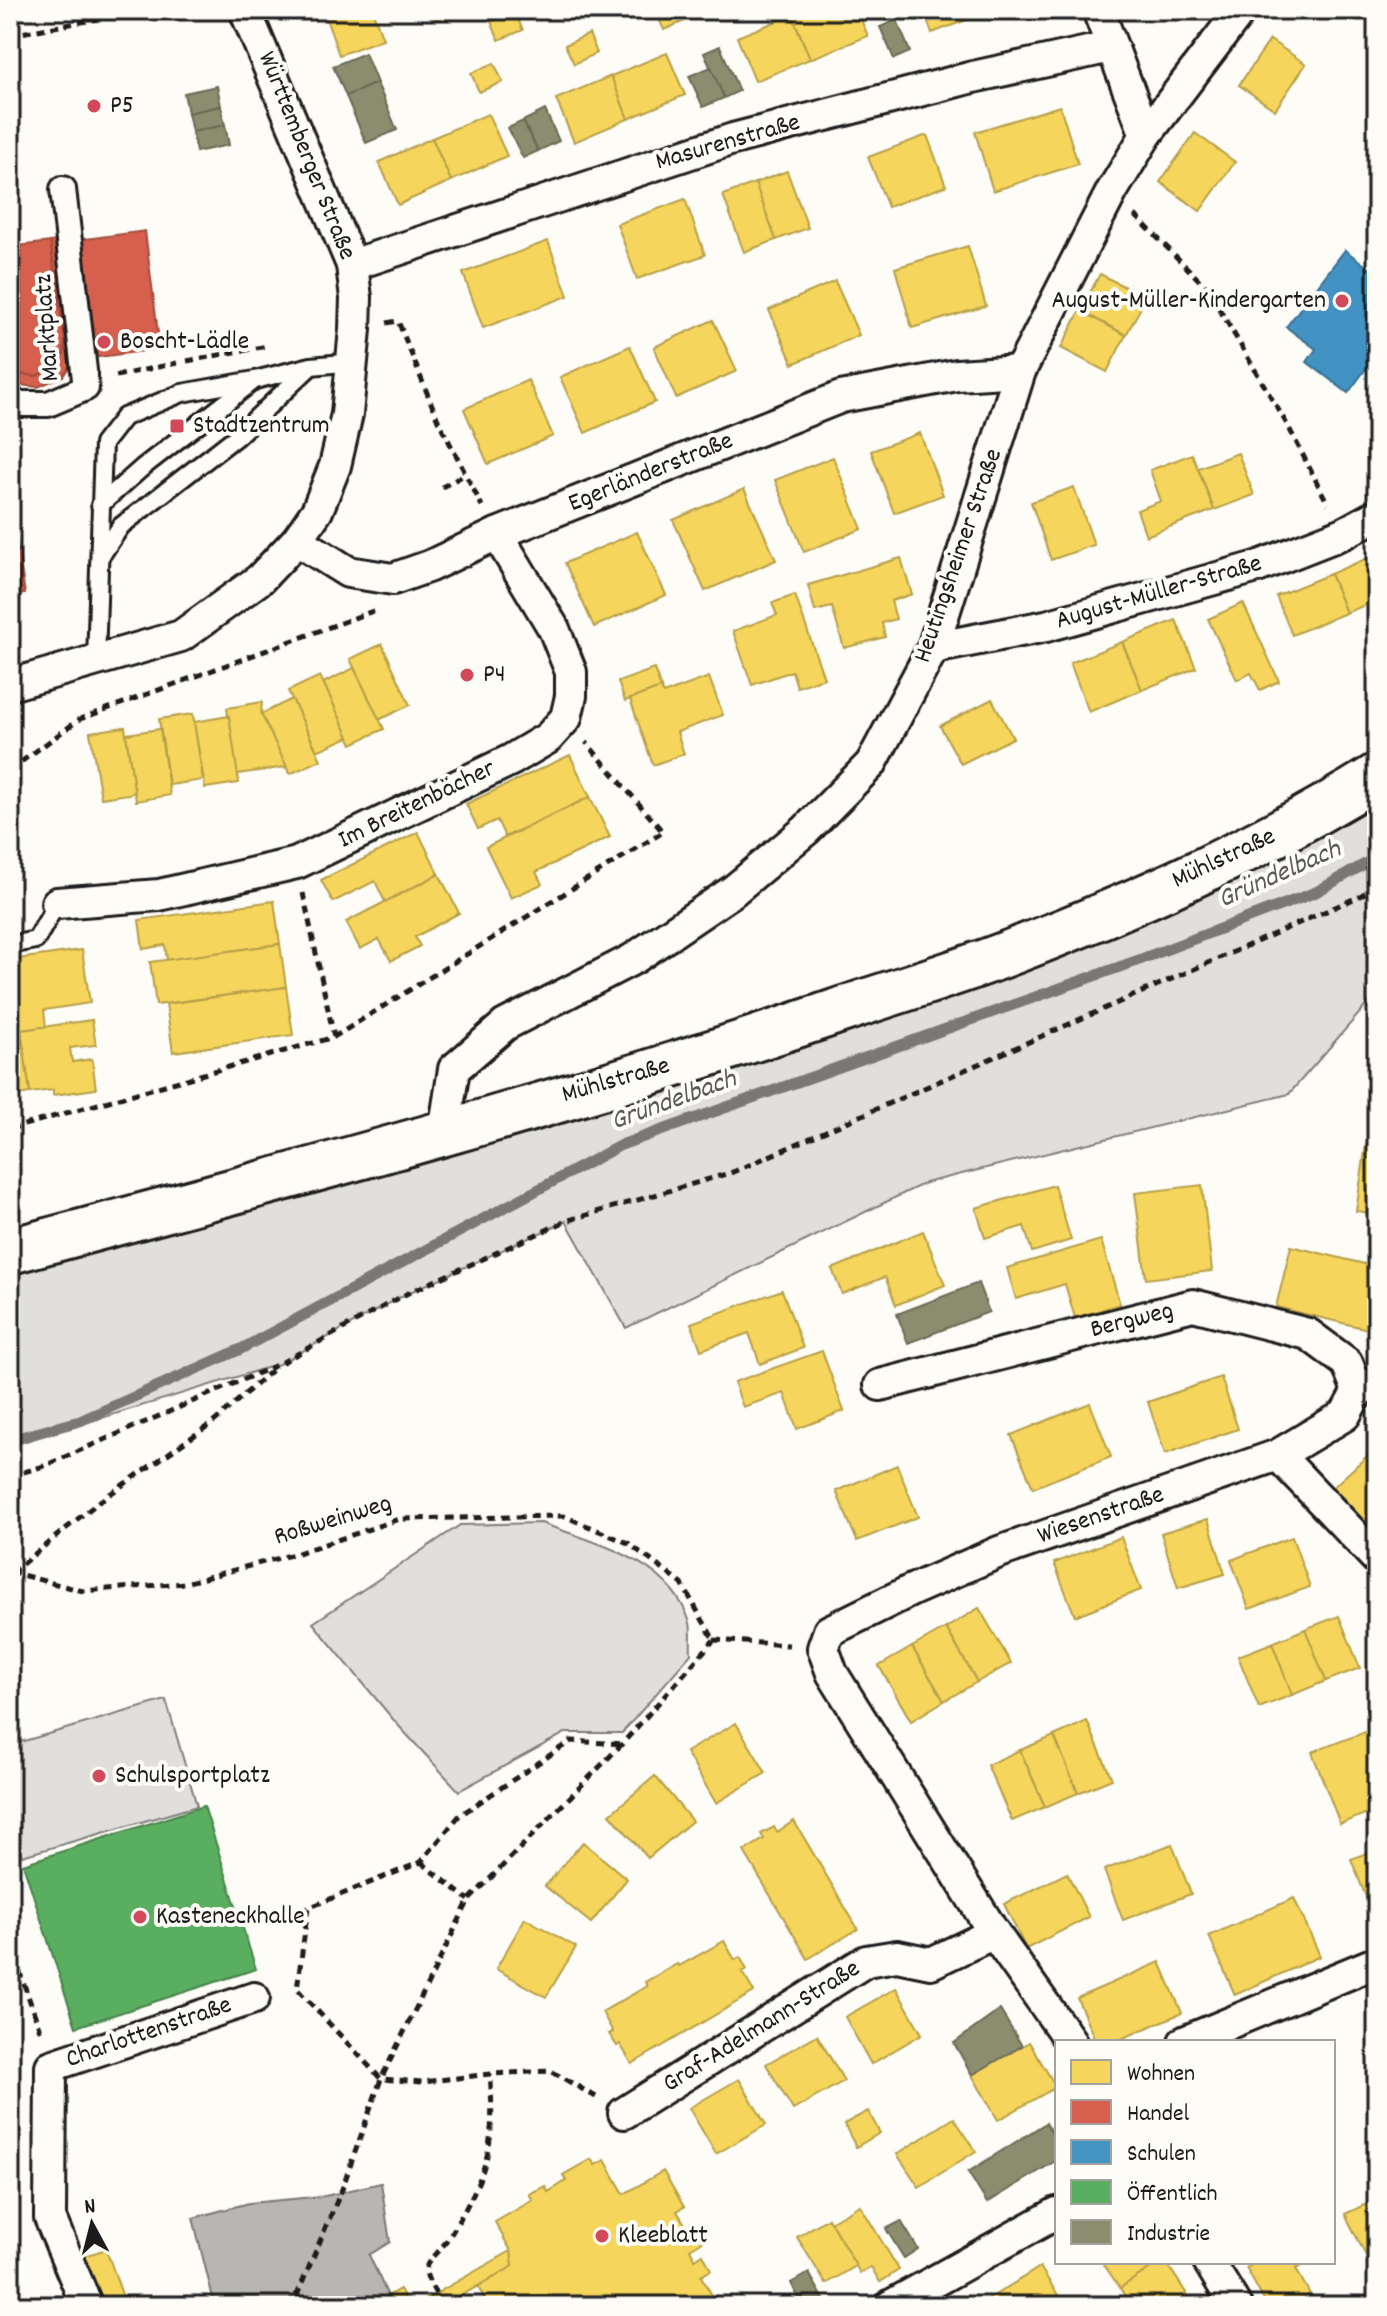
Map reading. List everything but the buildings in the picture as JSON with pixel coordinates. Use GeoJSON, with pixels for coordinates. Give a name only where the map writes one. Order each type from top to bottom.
{"type":"FeatureCollection","features":[{"type":"Feature","properties":{"kind":"main road","name":"Mühlstraße"},"geometry":{"type":"LineString","coordinates":[[10,1251],[444,1132],[733,1047],[1009,953],[1206,869],[1302,822],[1377,776]]}},
{"type":"Feature","properties":{"kind":"street","name":"Württemberger Straße"},"geometry":{"type":"LineString","coordinates":[[10,685],[181,636],[260,579],[297,540],[317,511],[335,466],[347,414],[354,362],[356,298],[352,265],[245,10]]}},
{"type":"Feature","properties":{"kind":"street"},"geometry":{"type":"LineString","coordinates":[[1098,10],[1146,135]]}},
{"type":"Feature","properties":{"kind":"street","name":"Heutingsheimer Straße"},"geometry":{"type":"LineString","coordinates":[[444,1132],[454,1069],[505,1025],[633,959],[733,891],[806,830],[871,764],[933,648],[1020,371],[1112,191],[1146,135],[1241,10]]}},
{"type":"Feature","properties":{"kind":"street","name":"Masurenstraße"},"geometry":{"type":"LineString","coordinates":[[352,265],[733,139],[973,77],[1111,47]]}},
{"type":"Feature","properties":{"kind":"street","name":"Marktplatz"},"geometry":{"type":"LineString","coordinates":[[10,404],[48,404],[86,388],[63,189]]}},
{"type":"Feature","properties":{"kind":"street","name":"Egerländerstraße"},"geometry":{"type":"LineString","coordinates":[[297,540],[348,572],[393,579],[430,566],[497,534],[841,397],[957,375],[1020,371]]}},
{"type":"Feature","properties":{"kind":"street","name":"August-Müller-Straße"},"geometry":{"type":"LineString","coordinates":[[933,648],[1046,626],[1257,567],[1344,533],[1377,515]]}},
{"type":"Feature","properties":{"kind":"street"},"geometry":{"type":"LineString","coordinates":[[497,534],[554,629],[571,672],[571,696],[566,718]]}},
{"type":"Feature","properties":{"kind":"street","name":"Im Breitenbächer"},"geometry":{"type":"LineString","coordinates":[[57,903],[159,895],[297,863],[511,760],[548,738],[566,718]]}},
{"type":"Feature","properties":{"kind":"street","name":"Bergweg"},"geometry":{"type":"LineString","coordinates":[[880,1385],[1193,1305],[1308,1334],[1347,1363],[1368,1386]]}},
{"type":"Feature","properties":{"kind":"street","name":"Wiesenstraße"},"geometry":{"type":"LineString","coordinates":[[823,1648],[829,1631],[999,1552],[1278,1455],[1345,1415],[1368,1386]]}},
{"type":"Feature","properties":{"kind":"street"},"geometry":{"type":"LineString","coordinates":[[1278,1455],[1377,1559]]}},
{"type":"Feature","properties":{"kind":"street"},"geometry":{"type":"LineString","coordinates":[[823,1648],[832,1673],[994,1933],[1070,2040]]}},
{"type":"Feature","properties":{"kind":"street","name":"Graf-Adelmann-Straße"},"geometry":{"type":"LineString","coordinates":[[624,2113],[866,1961],[897,1956],[931,1963],[994,1933]]}},
{"type":"Feature","properties":{"kind":"street"},"geometry":{"type":"LineString","coordinates":[[1189,2040],[1377,1962]]}},
{"type":"Feature","properties":{"kind":"street","name":"Charlottenstraße"},"geometry":{"type":"LineString","coordinates":[[87,2306],[50,2218],[51,2066],[254,1998]]}},
{"type":"Feature","properties":{"kind":"street"},"geometry":{"type":"LineString","coordinates":[[890,2306],[1055,2214]]}},
{"type":"Feature","properties":{"kind":"street"},"geometry":{"type":"LineString","coordinates":[[1210,2264],[1236,2306]]}},
{"type":"Feature","properties":{"kind":"lane"},"geometry":{"type":"LineString","coordinates":[[96,662],[103,444],[124,417],[182,393],[311,366],[354,362]]}},
{"type":"Feature","properties":{"kind":"lane"},"geometry":{"type":"LineString","coordinates":[[100,558],[121,526],[237,436],[311,366]]}},
{"type":"Feature","properties":{"kind":"lane"},"geometry":{"type":"LineString","coordinates":[[100,505],[143,467],[255,380]]}},
{"type":"Feature","properties":{"kind":"lane"},"geometry":{"type":"LineString","coordinates":[[10,945],[36,940],[57,903]]}},
{"type":"Feature","properties":{"kind":"path"},"geometry":{"type":"LineString","coordinates":[[10,35],[148,10]]}},
{"type":"Feature","properties":{"kind":"path"},"geometry":{"type":"LineString","coordinates":[[1112,191],[1207,288],[1288,426],[1344,533]]}},
{"type":"Feature","properties":{"kind":"path"},"geometry":{"type":"LineString","coordinates":[[355,329],[398,321],[438,420],[497,534]]}},
{"type":"Feature","properties":{"kind":"path"},"geometry":{"type":"LineString","coordinates":[[442,487],[466,474]]}},
{"type":"Feature","properties":{"kind":"path"},"geometry":{"type":"LineString","coordinates":[[10,770],[80,719],[384,607],[393,579]]}},
{"type":"Feature","properties":{"kind":"path"},"geometry":{"type":"LineString","coordinates":[[10,1129],[334,1037],[663,832],[566,718]]}},
{"type":"Feature","properties":{"kind":"path"},"geometry":{"type":"LineString","coordinates":[[297,863],[334,1037]]}},
{"type":"Feature","properties":{"kind":"path"},"geometry":{"type":"LineString","coordinates":[[10,1476],[44,1466],[279,1364],[408,1293],[566,1221],[733,1172],[1377,886]]}},
{"type":"Feature","properties":{"kind":"path"},"geometry":{"type":"LineString","coordinates":[[10,1581],[10,1571],[100,1501],[215,1421],[279,1364]]}},
{"type":"Feature","properties":{"kind":"path","name":"Roßweinweg"},"geometry":{"type":"LineString","coordinates":[[10,1571],[83,1591],[185,1583],[298,1553],[399,1519],[564,1516],[628,1543],[682,1584],[714,1640]]}},
{"type":"Feature","properties":{"kind":"path"},"geometry":{"type":"LineString","coordinates":[[286,2306],[298,2293],[342,2189],[381,2079],[469,1900],[622,1744],[714,1640],[823,1648]]}},
{"type":"Feature","properties":{"kind":"path"},"geometry":{"type":"LineString","coordinates":[[622,1744],[571,1741],[459,1816],[421,1862],[308,1908],[297,1989],[381,2079],[423,2082],[551,2071],[624,2113]]}},
{"type":"Feature","properties":{"kind":"path"},"geometry":{"type":"LineString","coordinates":[[421,1862],[469,1900]]}},
{"type":"Feature","properties":{"kind":"path"},"geometry":{"type":"LineString","coordinates":[[10,1944],[51,2066]]}},
{"type":"Feature","properties":{"kind":"path"},"geometry":{"type":"LineString","coordinates":[[436,2294],[426,2273],[427,2266],[446,2242],[471,2200],[488,2161],[494,2118],[490,2074]]}},
{"type":"Feature","properties":{"kind":"shaded area"},"geometry":{"type":"Polygon","coordinates":[[[1377,776],[1377,993],[1289,1094],[925,1183],[626,1328],[566,1221],[408,1293],[279,1364],[10,1446],[10,1251],[733,1047],[1377,776]]]}},
{"type":"Feature","properties":{"kind":"shaded area"},"geometry":{"type":"Polygon","coordinates":[[[541,1523],[607,1547],[649,1569],[680,1601],[690,1623],[691,1654],[622,1733],[565,1733],[459,1791],[397,1724],[313,1623],[460,1525],[541,1523]]]}},
{"type":"Feature","properties":{"kind":"shaded area","name":"Schulsportplatz"},"geometry":{"type":"Polygon","coordinates":[[[166,1700],[197,1806],[22,1856],[10,1816],[10,1745],[166,1700]]]}},
{"type":"Feature","properties":{"kind":"shaded area"},"geometry":{"type":"Polygon","coordinates":[[[381,2183],[390,2242],[369,2255],[388,2296],[370,2306],[215,2306],[193,2218],[249,2203],[325,2196],[381,2183]]]}},
{"type":"Feature","properties":{"kind":"waterway","name":"Gründelbach"},"geometry":{"type":"LineString","coordinates":[[10,1440],[80,1421],[241,1349],[621,1145],[1139,960],[1316,892],[1377,857]]}},
{"type":"Feature","properties":{"kind":"place","name":"P5"},"geometry":{"type":"Point","coordinates":[94,106]}},
{"type":"Feature","properties":{"kind":"place","name":"August-Müller-Kindergarten"},"geometry":{"type":"Point","coordinates":[1342,301]}},
{"type":"Feature","properties":{"kind":"place","name":"Boscht-Lädle"},"geometry":{"type":"Point","coordinates":[104,342]}},
{"type":"Feature","properties":{"kind":"place","name":"Stadtzentrum"},"geometry":{"type":"Point","coordinates":[177,426]}},
{"type":"Feature","properties":{"kind":"place","name":"P4"},"geometry":{"type":"Point","coordinates":[467,675]}},
{"type":"Feature","properties":{"kind":"place","name":"Schulsportplatz"},"geometry":{"type":"Point","coordinates":[99,1776]}},
{"type":"Feature","properties":{"kind":"place","name":"Kasteneckhalle"},"geometry":{"type":"Point","coordinates":[140,1917]}},
{"type":"Feature","properties":{"kind":"place","name":"Kleeblatt"},"geometry":{"type":"Point","coordinates":[602,2236]}}]}
